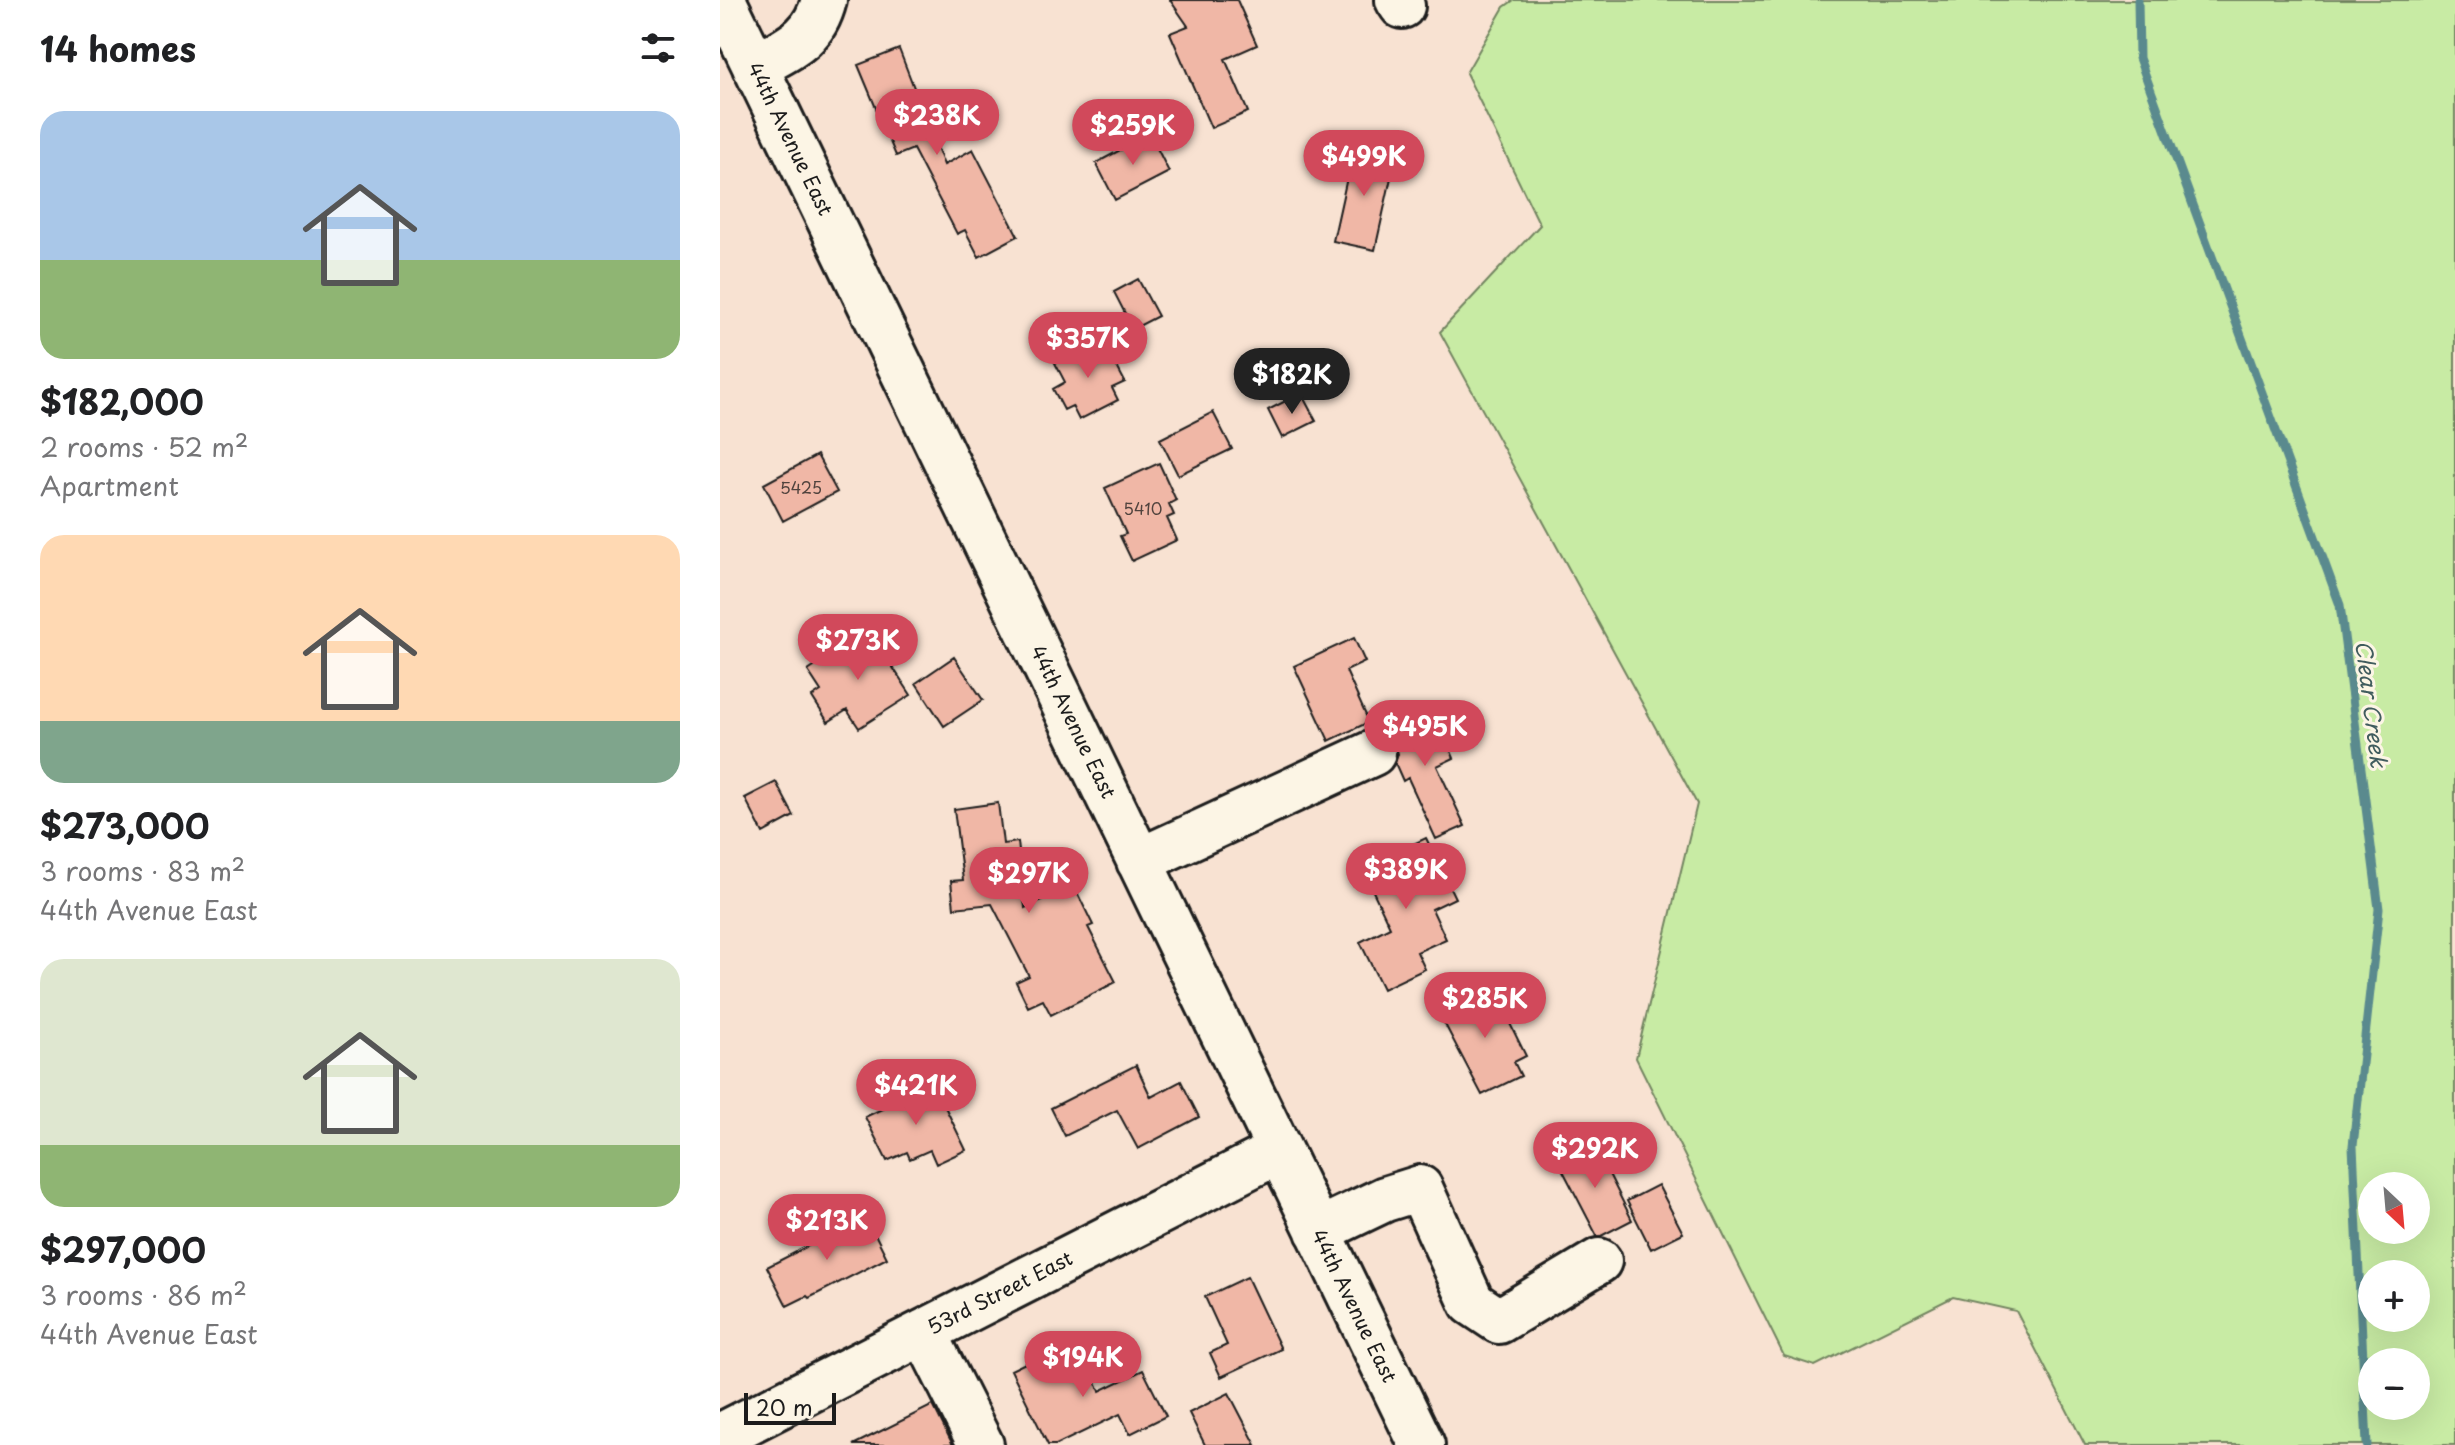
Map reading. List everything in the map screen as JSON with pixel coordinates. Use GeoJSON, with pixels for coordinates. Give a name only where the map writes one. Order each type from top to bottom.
{"type":"FeatureCollection","features":[{"type":"Feature","properties":{"kind":"street","name":"44th Avenue East"},"geometry":{"type":"LineString","coordinates":[[723,0],[1422,1445]]}},
{"type":"Feature","properties":{"kind":"street"},"geometry":{"type":"LineString","coordinates":[[755,67],[806,37],[820,16],[824,0]]}},
{"type":"Feature","properties":{"kind":"street"},"geometry":{"type":"LineString","coordinates":[[1139,861],[1373,753]]}},
{"type":"Feature","properties":{"kind":"street","name":"53rd Street East"},"geometry":{"type":"LineString","coordinates":[[720,1436],[1279,1151]]}},
{"type":"Feature","properties":{"kind":"street"},"geometry":{"type":"LineString","coordinates":[[1318,1231],[1385,1199],[1420,1188],[1472,1303],[1499,1321],[1599,1261]]}},
{"type":"Feature","properties":{"kind":"street"},"geometry":{"type":"LineString","coordinates":[[924,1332],[981,1445]]}},
{"type":"Feature","properties":{"kind":"green space"},"geometry":{"type":"Polygon","coordinates":[[[1514,0],[2455,0],[2455,1445],[2085,1445],[2016,1311],[1953,1297],[1815,1366],[1784,1356],[1636,1058],[1697,804],[1440,332],[1540,225],[1466,73],[1504,7],[1514,0]]]}},
{"type":"Feature","properties":{"kind":"building"},"geometry":{"type":"Polygon","coordinates":[[[1170,0],[1237,0],[1257,45],[1225,59],[1248,112],[1211,128],[1170,33],[1188,26],[1170,0]]]}},
{"type":"Feature","properties":{"kind":"building"},"geometry":{"type":"Polygon","coordinates":[[[899,49],[944,165],[973,149],[1018,236],[979,257],[965,230],[957,234],[913,149],[896,156],[858,65],[899,49]]]}},
{"type":"Feature","properties":{"kind":"building"},"geometry":{"type":"Polygon","coordinates":[[[1150,134],[1169,172],[1115,200],[1096,163],[1150,134]]]}},
{"type":"Feature","properties":{"kind":"building"},"geometry":{"type":"Polygon","coordinates":[[[1354,146],[1396,155],[1375,250],[1333,241],[1354,146]]]}},
{"type":"Feature","properties":{"kind":"building"},"geometry":{"type":"Polygon","coordinates":[[[1138,279],[1158,316],[1133,329],[1114,292],[1138,279]]]}},
{"type":"Feature","properties":{"kind":"building"},"geometry":{"type":"Polygon","coordinates":[[[1103,340],[1125,382],[1112,388],[1118,400],[1079,420],[1072,406],[1064,410],[1053,389],[1065,382],[1055,363],[1103,340]]]}},
{"type":"Feature","properties":{"kind":"building"},"geometry":{"type":"Polygon","coordinates":[[[1301,393],[1316,421],[1282,438],[1268,410],[1301,393]]]}},
{"type":"Feature","properties":{"kind":"building"},"geometry":{"type":"Polygon","coordinates":[[[1213,412],[1232,449],[1178,475],[1160,439],[1213,412]]]}},
{"type":"Feature","properties":{"kind":"building"},"geometry":{"type":"Polygon","coordinates":[[[817,455],[837,492],[783,521],[764,484],[817,455]]]}},
{"type":"Feature","properties":{"kind":"building"},"geometry":{"type":"Polygon","coordinates":[[[1159,463],[1176,500],[1169,504],[1174,515],[1167,518],[1177,540],[1132,561],[1120,536],[1126,534],[1105,488],[1159,463]]]}},
{"type":"Feature","properties":{"kind":"building"},"geometry":{"type":"Polygon","coordinates":[[[869,631],[911,695],[859,728],[847,710],[828,722],[812,697],[821,691],[808,671],[869,631]]]}},
{"type":"Feature","properties":{"kind":"building"},"geometry":{"type":"Polygon","coordinates":[[[1354,638],[1365,662],[1346,671],[1369,722],[1329,741],[1294,666],[1354,638]]]}},
{"type":"Feature","properties":{"kind":"building"},"geometry":{"type":"Polygon","coordinates":[[[954,657],[983,700],[944,726],[916,683],[954,657]]]}},
{"type":"Feature","properties":{"kind":"building"},"geometry":{"type":"Polygon","coordinates":[[[1418,706],[1428,730],[1439,724],[1454,758],[1437,766],[1465,826],[1436,839],[1408,778],[1403,781],[1395,763],[1398,754],[1395,742],[1378,724],[1418,706]]]}},
{"type":"Feature","properties":{"kind":"building"},"geometry":{"type":"Polygon","coordinates":[[[776,782],[794,816],[763,833],[745,798],[776,782]]]}},
{"type":"Feature","properties":{"kind":"building"},"geometry":{"type":"Polygon","coordinates":[[[998,803],[1003,844],[1018,842],[1025,908],[1073,884],[1093,925],[1088,927],[1116,982],[1051,1015],[1043,1000],[1028,1007],[1016,982],[1029,976],[992,904],[954,908],[951,881],[963,880],[954,809],[998,803]]]}},
{"type":"Feature","properties":{"kind":"building"},"geometry":{"type":"Polygon","coordinates":[[[1426,838],[1455,898],[1432,909],[1446,939],[1417,952],[1425,969],[1383,989],[1360,942],[1390,927],[1362,868],[1426,838]]]}},
{"type":"Feature","properties":{"kind":"building"},"geometry":{"type":"Polygon","coordinates":[[[1492,987],[1526,1056],[1514,1062],[1521,1076],[1482,1095],[1439,1013],[1492,987]]]}},
{"type":"Feature","properties":{"kind":"building"},"geometry":{"type":"Polygon","coordinates":[[[1136,1065],[1151,1097],[1181,1081],[1199,1117],[1138,1149],[1117,1110],[1065,1136],[1051,1108],[1136,1065]]]}},
{"type":"Feature","properties":{"kind":"building"},"geometry":{"type":"Polygon","coordinates":[[[934,1084],[966,1150],[936,1164],[930,1150],[910,1159],[907,1152],[887,1161],[865,1117],[886,1107],[884,1104],[920,1087],[921,1090],[934,1084]]]}},
{"type":"Feature","properties":{"kind":"building"},"geometry":{"type":"Polygon","coordinates":[[[1594,1144],[1632,1220],[1601,1236],[1597,1236],[1558,1161],[1594,1144]]]}},
{"type":"Feature","properties":{"kind":"building"},"geometry":{"type":"Polygon","coordinates":[[[1658,1185],[1683,1233],[1651,1249],[1627,1201],[1658,1185]]]}},
{"type":"Feature","properties":{"kind":"building"},"geometry":{"type":"Polygon","coordinates":[[[866,1216],[887,1258],[787,1306],[767,1267],[866,1216]]]}},
{"type":"Feature","properties":{"kind":"building"},"geometry":{"type":"Polygon","coordinates":[[[1247,1277],[1281,1349],[1221,1377],[1210,1353],[1227,1345],[1205,1297],[1247,1277]]]}},
{"type":"Feature","properties":{"kind":"building"},"geometry":{"type":"Polygon","coordinates":[[[1054,1349],[1068,1378],[1088,1368],[1100,1391],[1143,1370],[1166,1416],[1130,1434],[1120,1414],[1056,1445],[1048,1445],[1011,1370],[1054,1349]]]}},
{"type":"Feature","properties":{"kind":"building"},"geometry":{"type":"Polygon","coordinates":[[[1229,1393],[1256,1445],[1205,1445],[1189,1413],[1229,1393]]]}},
{"type":"Feature","properties":{"kind":"building"},"geometry":{"type":"Polygon","coordinates":[[[933,1405],[953,1445],[853,1445],[933,1405]]]}},
{"type":"Feature","properties":{"kind":"waterway","name":"Clear Creek"},"geometry":{"type":"LineString","coordinates":[[2138,0],[2139,58],[2340,605],[2379,909],[2353,1146],[2367,1445]]}}]}
